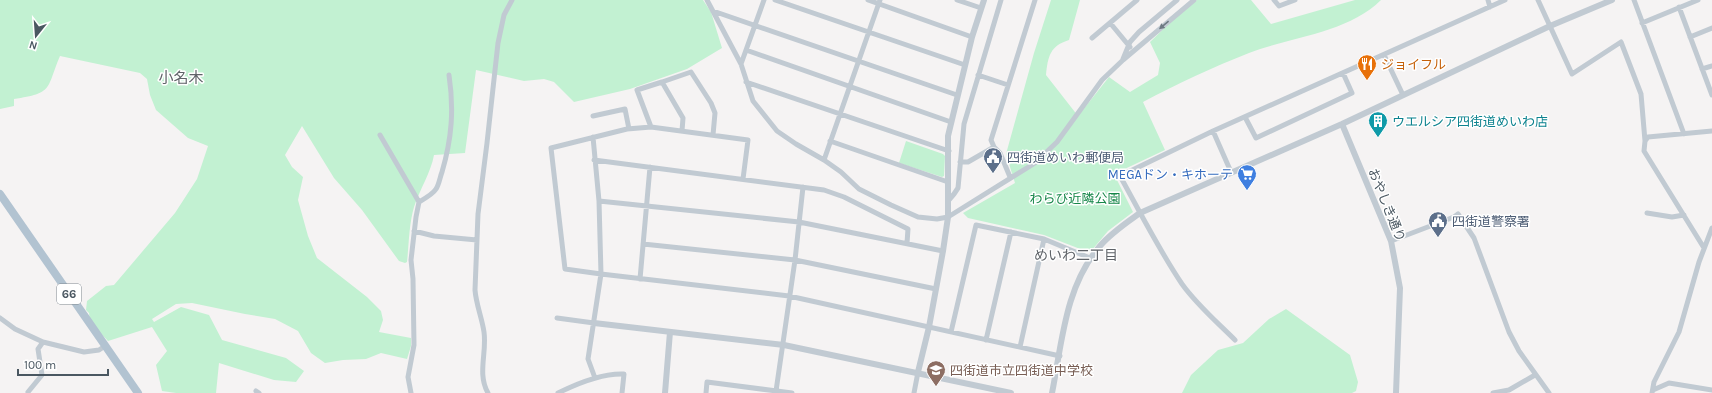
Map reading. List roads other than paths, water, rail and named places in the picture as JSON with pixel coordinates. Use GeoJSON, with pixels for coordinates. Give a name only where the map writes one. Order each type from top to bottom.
{"type":"FeatureCollection","features":[{"type":"Feature","properties":{"kind":"main road","name":"66"},"geometry":{"type":"LineString","coordinates":[[0,194],[138,393]]}},
{"type":"Feature","properties":{"kind":"street"},"geometry":{"type":"LineString","coordinates":[[488,393],[483,384],[484,333],[476,302],[475,290],[476,240],[498,42],[504,15],[512,0]]}},
{"type":"Feature","properties":{"kind":"street"},"geometry":{"type":"LineString","coordinates":[[707,0],[741,64],[753,101],[777,131],[824,160],[841,172],[860,189],[918,217],[937,219],[948,217],[1010,177],[1035,163],[1056,142],[1102,80],[1135,49],[1194,0]]}},
{"type":"Feature","properties":{"kind":"street"},"geometry":{"type":"LineString","coordinates":[[741,64],[764,0]]}},
{"type":"Feature","properties":{"kind":"street"},"geometry":{"type":"LineString","coordinates":[[775,0],[965,65]]}},
{"type":"Feature","properties":{"kind":"street"},"geometry":{"type":"LineString","coordinates":[[868,0],[879,2],[972,37]]}},
{"type":"Feature","properties":{"kind":"street"},"geometry":{"type":"LineString","coordinates":[[957,0],[981,8]]}},
{"type":"Feature","properties":{"kind":"street"},"geometry":{"type":"LineString","coordinates":[[914,393],[929,327],[948,217],[948,136],[972,37],[984,0]]}},
{"type":"Feature","properties":{"kind":"street"},"geometry":{"type":"LineString","coordinates":[[948,201],[958,188],[964,124],[1001,0]]}},
{"type":"Feature","properties":{"kind":"street"},"geometry":{"type":"LineString","coordinates":[[1010,177],[1000,152],[994,147],[991,140],[1035,0]]}},
{"type":"Feature","properties":{"kind":"street"},"geometry":{"type":"LineString","coordinates":[[1123,60],[1128,47],[1139,32],[1176,0],[1182,10]]}},
{"type":"Feature","properties":{"kind":"street"},"geometry":{"type":"LineString","coordinates":[[1274,0],[1280,6],[1295,0]]}},
{"type":"Feature","properties":{"kind":"street"},"geometry":{"type":"LineString","coordinates":[[1488,0],[1490,6]]}},
{"type":"Feature","properties":{"kind":"street"},"geometry":{"type":"LineString","coordinates":[[1235,340],[1201,307],[1182,284],[1120,176],[1213,131],[1505,0]]}},
{"type":"Feature","properties":{"kind":"street"},"geometry":{"type":"LineString","coordinates":[[1538,0],[1572,74],[1621,42],[1641,94],[1645,141],[1644,151],[1704,248]]}},
{"type":"Feature","properties":{"kind":"street"},"geometry":{"type":"LineString","coordinates":[[1052,393],[1070,302],[1076,284],[1090,258],[1100,246],[1116,231],[1140,213],[1342,124],[1550,26],[1612,0]]}},
{"type":"Feature","properties":{"kind":"street"},"geometry":{"type":"LineString","coordinates":[[1634,0],[1684,134]]}},
{"type":"Feature","properties":{"kind":"street"},"geometry":{"type":"LineString","coordinates":[[1642,23],[1698,0]]}},
{"type":"Feature","properties":{"kind":"street"},"geometry":{"type":"LineString","coordinates":[[1092,38],[1111,24],[1134,1]]}},
{"type":"Feature","properties":{"kind":"street"},"geometry":{"type":"LineString","coordinates":[[824,160],[879,2]]}},
{"type":"Feature","properties":{"kind":"street"},"geometry":{"type":"LineString","coordinates":[[1680,7],[1712,95]]}},
{"type":"Feature","properties":{"kind":"street"},"geometry":{"type":"LineString","coordinates":[[713,11],[957,95]]}},
{"type":"Feature","properties":{"kind":"street"},"geometry":{"type":"LineString","coordinates":[[1111,24],[1128,47],[1135,49]]}},
{"type":"Feature","properties":{"kind":"street"},"geometry":{"type":"LineString","coordinates":[[1690,37],[1712,28]]}},
{"type":"Feature","properties":{"kind":"street"},"geometry":{"type":"LineString","coordinates":[[746,50],[951,122]]}},
{"type":"Feature","properties":{"kind":"street"},"geometry":{"type":"LineString","coordinates":[[1384,55],[1403,95]]}},
{"type":"Feature","properties":{"kind":"street"},"geometry":{"type":"LineString","coordinates":[[1702,69],[1712,66]]}},
{"type":"Feature","properties":{"kind":"street"},"geometry":{"type":"LineString","coordinates":[[651,127],[637,90],[691,72],[711,103],[715,113],[713,136]]}},
{"type":"Feature","properties":{"kind":"street"},"geometry":{"type":"LineString","coordinates":[[1245,117],[1256,138],[1352,93],[1343,73]]}},
{"type":"Feature","properties":{"kind":"street"},"geometry":{"type":"LineString","coordinates":[[419,202],[436,190],[444,165],[450,135],[453,101],[449,75]]}},
{"type":"Feature","properties":{"kind":"street"},"geometry":{"type":"LineString","coordinates":[[978,75],[1008,85]]}},
{"type":"Feature","properties":{"kind":"street"},"geometry":{"type":"LineString","coordinates":[[662,82],[683,118],[682,131]]}},
{"type":"Feature","properties":{"kind":"street"},"geometry":{"type":"LineString","coordinates":[[746,82],[949,151]]}},
{"type":"Feature","properties":{"kind":"street"},"geometry":{"type":"LineString","coordinates":[[593,116],[625,110],[629,129]]}},
{"type":"Feature","properties":{"kind":"street","name":"おやしき通り"},"geometry":{"type":"LineString","coordinates":[[1342,124],[1392,241],[1400,288],[1396,393]]}},
{"type":"Feature","properties":{"kind":"street"},"geometry":{"type":"LineString","coordinates":[[743,179],[748,140],[651,127],[629,129],[551,148],[565,269],[789,296],[1060,356]]}},
{"type":"Feature","properties":{"kind":"street"},"geometry":{"type":"LineString","coordinates":[[1213,131],[1231,172]]}},
{"type":"Feature","properties":{"kind":"street"},"geometry":{"type":"LineString","coordinates":[[1645,141],[1648,137],[1712,131]]}},
{"type":"Feature","properties":{"kind":"street"},"geometry":{"type":"LineString","coordinates":[[380,136],[419,202],[410,260],[414,345],[408,377],[411,393]]}},
{"type":"Feature","properties":{"kind":"street"},"geometry":{"type":"LineString","coordinates":[[593,137],[599,201],[601,274],[588,359],[595,378]]}},
{"type":"Feature","properties":{"kind":"street"},"geometry":{"type":"LineString","coordinates":[[830,141],[948,182]]}},
{"type":"Feature","properties":{"kind":"street"},"geometry":{"type":"LineString","coordinates":[[960,162],[968,162],[994,147]]}},
{"type":"Feature","properties":{"kind":"street"},"geometry":{"type":"LineString","coordinates":[[594,160],[824,190],[844,197],[908,229],[907,243]]}},
{"type":"Feature","properties":{"kind":"street"},"geometry":{"type":"LineString","coordinates":[[640,279],[650,167]]}},
{"type":"Feature","properties":{"kind":"street"},"geometry":{"type":"LineString","coordinates":[[776,391],[784,345],[803,187]]}},
{"type":"Feature","properties":{"kind":"street"},"geometry":{"type":"LineString","coordinates":[[599,201],[799,222],[943,251]]}},
{"type":"Feature","properties":{"kind":"street"},"geometry":{"type":"LineString","coordinates":[[1647,213],[1672,218],[1684,215]]}},
{"type":"Feature","properties":{"kind":"street"},"geometry":{"type":"LineString","coordinates":[[1392,241],[1454,217],[1458,214],[1474,238],[1508,332],[1549,393]]}},
{"type":"Feature","properties":{"kind":"street"},"geometry":{"type":"LineString","coordinates":[[951,332],[976,225],[1044,239],[1090,258]]}},
{"type":"Feature","properties":{"kind":"street"},"geometry":{"type":"LineString","coordinates":[[1653,391],[1654,382],[1679,332],[1704,248],[1712,228]]}},
{"type":"Feature","properties":{"kind":"street"},"geometry":{"type":"LineString","coordinates":[[414,231],[434,236],[476,240]]}},
{"type":"Feature","properties":{"kind":"street"},"geometry":{"type":"LineString","coordinates":[[986,340],[1011,232]]}},
{"type":"Feature","properties":{"kind":"street"},"geometry":{"type":"LineString","coordinates":[[1020,348],[1044,239]]}},
{"type":"Feature","properties":{"kind":"street"},"geometry":{"type":"LineString","coordinates":[[643,244],[795,260],[936,289]]}},
{"type":"Feature","properties":{"kind":"street"},"geometry":{"type":"LineString","coordinates":[[0,318],[28,336],[43,342],[84,352],[99,350],[105,346]]}},
{"type":"Feature","properties":{"kind":"street"},"geometry":{"type":"LineString","coordinates":[[557,318],[784,345],[918,372],[1011,393]]}},
{"type":"Feature","properties":{"kind":"street"},"geometry":{"type":"LineString","coordinates":[[665,393],[670,332]]}},
{"type":"Feature","properties":{"kind":"street"},"geometry":{"type":"LineString","coordinates":[[28,392],[42,375],[38,349],[43,342]]}},
{"type":"Feature","properties":{"kind":"street"},"geometry":{"type":"LineString","coordinates":[[558,393],[595,378],[624,374],[622,393]]}},
{"type":"Feature","properties":{"kind":"street"},"geometry":{"type":"LineString","coordinates":[[1493,393],[1509,390],[1536,375]]}},
{"type":"Feature","properties":{"kind":"street"},"geometry":{"type":"LineString","coordinates":[[706,393],[707,382],[752,390],[792,393]]}},
{"type":"Feature","properties":{"kind":"street"},"geometry":{"type":"LineString","coordinates":[[1653,391],[1669,383],[1712,390]]}},
{"type":"Feature","properties":{"kind":"place","name":"ジョイフル"},"geometry":{"type":"Point","coordinates":[1367,81]}},
{"type":"Feature","properties":{"kind":"place","name":"ウエルシア四街道めいわ店"},"geometry":{"type":"Point","coordinates":[1378,138]}},
{"type":"Feature","properties":{"kind":"place","name":"四街道めいわ郵便局"},"geometry":{"type":"Point","coordinates":[993,174]}},
{"type":"Feature","properties":{"kind":"place","name":"MEGAドン・キホーテ"},"geometry":{"type":"Point","coordinates":[1247,191]}},
{"type":"Feature","properties":{"kind":"place","name":"四街道警察署"},"geometry":{"type":"Point","coordinates":[1438,238]}},
{"type":"Feature","properties":{"kind":"place","name":"四街道市立四街道中学校"},"geometry":{"type":"Point","coordinates":[936,387]}},
{"type":"Feature","properties":{"kind":"district","name":"小名木"},"geometry":{"type":"Point","coordinates":[181,78]}},
{"type":"Feature","properties":{"kind":"district","name":"めいわ二丁目"},"geometry":{"type":"Point","coordinates":[1076,255]}},
{"type":"Feature","properties":{"kind":"park label","name":"わらび近隣公園"},"geometry":{"type":"Point","coordinates":[1075,198]}}]}
